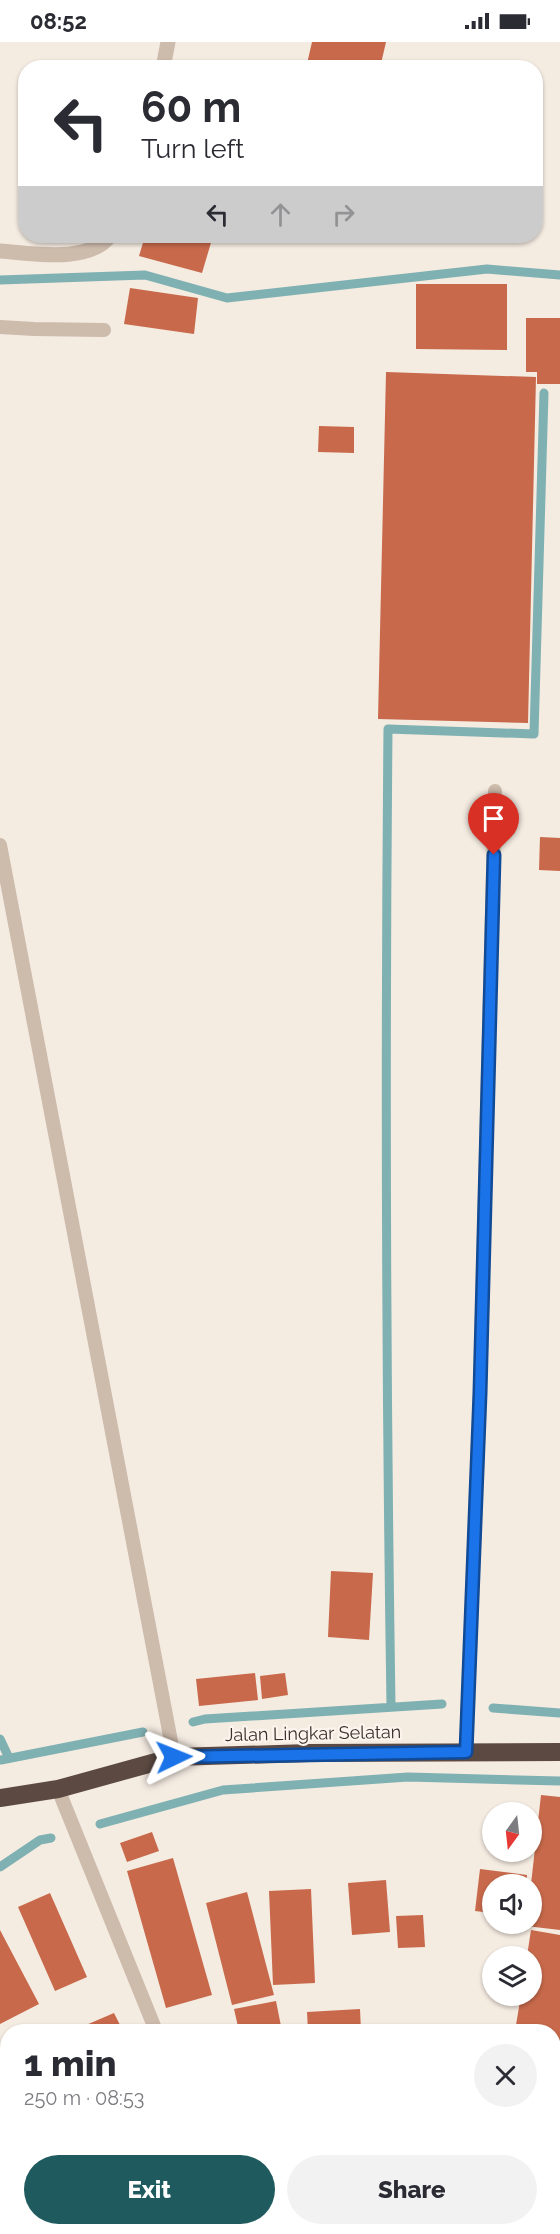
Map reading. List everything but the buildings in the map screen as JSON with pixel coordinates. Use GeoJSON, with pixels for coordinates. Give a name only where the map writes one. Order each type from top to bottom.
{"type":"FeatureCollection","features":[{"type":"Feature","properties":{"kind":"highway","name":"Jalan Lingkar Selatan"},"geometry":{"type":"LineString","coordinates":[[0,1798],[58,1789],[174,1757],[560,1752]]}},
{"type":"Feature","properties":{"kind":"street"},"geometry":{"type":"LineString","coordinates":[[165,60],[168,42]]}},
{"type":"Feature","properties":{"kind":"street"},"geometry":{"type":"LineString","coordinates":[[0,251],[67,255],[92,249],[102,243]]}},
{"type":"Feature","properties":{"kind":"lane"},"geometry":{"type":"LineString","coordinates":[[0,327],[104,330]]}},
{"type":"Feature","properties":{"kind":"lane"},"geometry":{"type":"LineString","coordinates":[[466,1752],[480,1393],[495,791]]}},
{"type":"Feature","properties":{"kind":"lane"},"geometry":{"type":"LineString","coordinates":[[0,845],[174,1757]]}},
{"type":"Feature","properties":{"kind":"lane"},"geometry":{"type":"LineString","coordinates":[[58,1789],[153,2024]]}},
{"type":"Feature","properties":{"kind":"waterway"},"geometry":{"type":"LineString","coordinates":[[0,280],[145,275],[227,298],[487,269],[560,275]]}},
{"type":"Feature","properties":{"kind":"waterway"},"geometry":{"type":"LineString","coordinates":[[391,1706],[386,1218],[388,729],[534,734],[544,393]]}},
{"type":"Feature","properties":{"kind":"waterway"},"geometry":{"type":"LineString","coordinates":[[193,1722],[205,1719],[442,1704]]}},
{"type":"Feature","properties":{"kind":"waterway"},"geometry":{"type":"LineString","coordinates":[[493,1708],[560,1713]]}},
{"type":"Feature","properties":{"kind":"waterway"},"geometry":{"type":"LineString","coordinates":[[1,1760],[143,1732]]}},
{"type":"Feature","properties":{"kind":"waterway"},"geometry":{"type":"LineString","coordinates":[[0,1739],[9,1758]]}},
{"type":"Feature","properties":{"kind":"waterway"},"geometry":{"type":"LineString","coordinates":[[100,1824],[223,1790],[408,1777],[560,1781]]}},
{"type":"Feature","properties":{"kind":"waterway"},"geometry":{"type":"LineString","coordinates":[[0,1867],[40,1840],[51,1838]]}},
{"type":"Feature","properties":{"kind":"route"},"geometry":{"type":"LineString","coordinates":[[174,1757],[466,1752],[480,1393],[494,855]]}}]}
